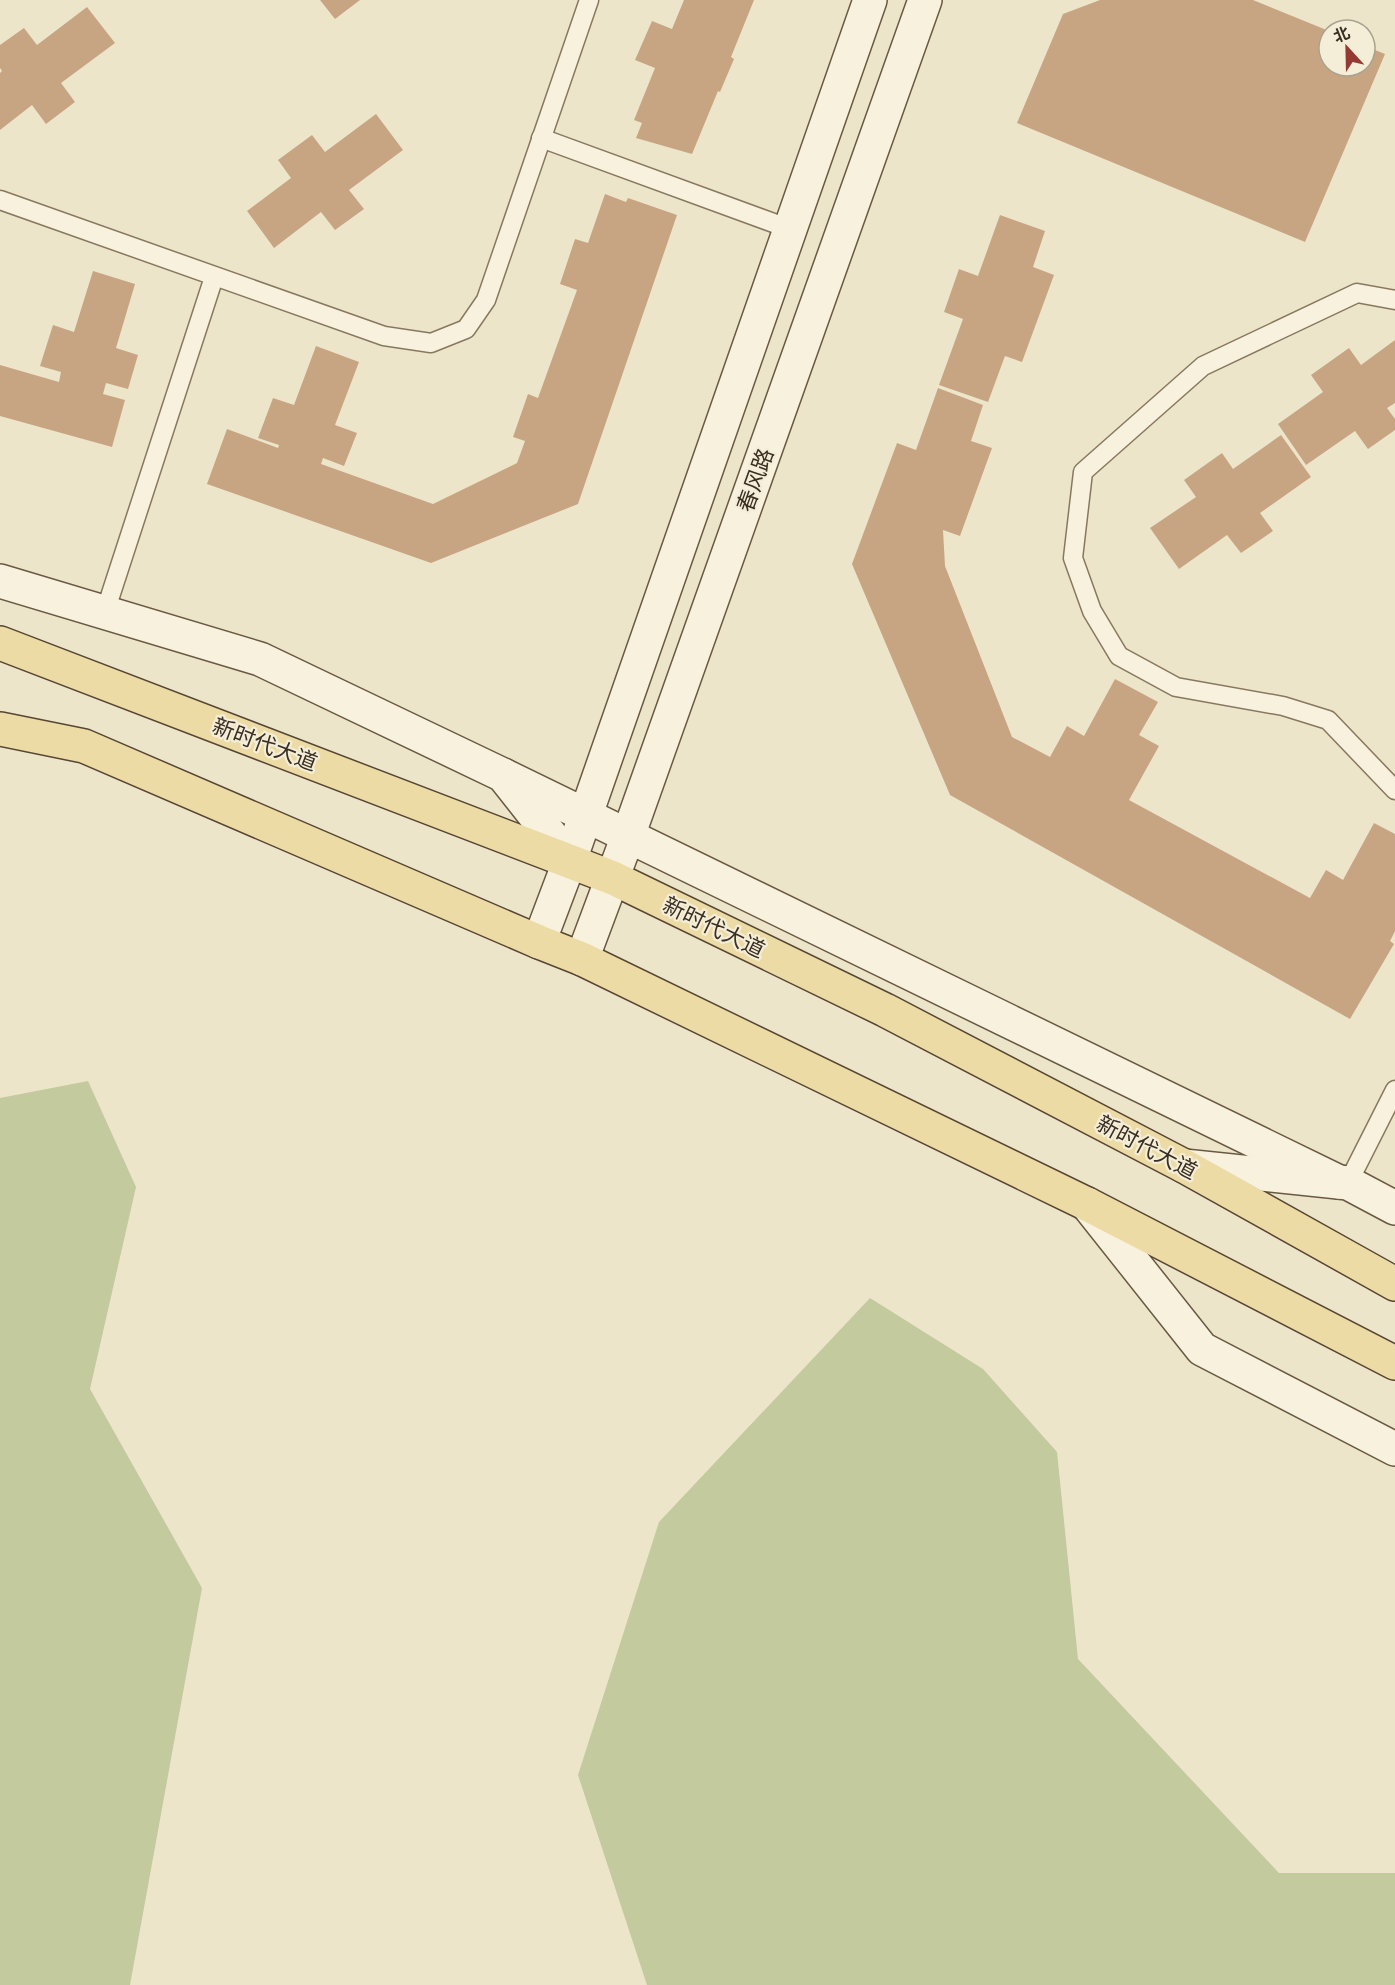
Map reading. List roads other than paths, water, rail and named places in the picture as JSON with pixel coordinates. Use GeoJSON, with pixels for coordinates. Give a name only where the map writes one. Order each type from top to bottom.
{"type":"FeatureCollection","features":[{"type":"Feature","properties":{"kind":"main road","name":"新时代大道"},"geometry":{"type":"LineString","coordinates":[[2,643],[613,878],[885,1010],[1184,1166],[1395,1284]]}},
{"type":"Feature","properties":{"kind":"main road"},"geometry":{"type":"LineString","coordinates":[[0,729],[84,746],[582,959],[1087,1203],[1395,1363]]}},
{"type":"Feature","properties":{"kind":"street"},"geometry":{"type":"LineString","coordinates":[[539,942],[586,815],[870,0]]}},
{"type":"Feature","properties":{"kind":"street","name":"春风路"},"geometry":{"type":"LineString","coordinates":[[582,959],[613,878],[925,0]]}},
{"type":"Feature","properties":{"kind":"street"},"geometry":{"type":"LineString","coordinates":[[0,581],[260,659],[1395,1208]]}},
{"type":"Feature","properties":{"kind":"street"},"geometry":{"type":"LineString","coordinates":[[503,775],[570,860]]}},
{"type":"Feature","properties":{"kind":"street"},"geometry":{"type":"LineString","coordinates":[[1184,1166],[1343,1182]]}},
{"type":"Feature","properties":{"kind":"street"},"geometry":{"type":"LineString","coordinates":[[1087,1203],[1202,1349],[1395,1449]]}},
{"type":"Feature","properties":{"kind":"lane"},"geometry":{"type":"LineString","coordinates":[[0,200],[384,336],[431,343],[466,329],[486,300],[589,0]]}},
{"type":"Feature","properties":{"kind":"lane"},"geometry":{"type":"LineString","coordinates":[[541,138],[789,230]]}},
{"type":"Feature","properties":{"kind":"lane"},"geometry":{"type":"LineString","coordinates":[[105,612],[214,277]]}},
{"type":"Feature","properties":{"kind":"lane"},"geometry":{"type":"LineString","coordinates":[[1395,300],[1357,292],[1203,366],[1083,472],[1073,558],[1092,611],[1119,656],[1176,687],[1283,706],[1328,720],[1395,790]]}},
{"type":"Feature","properties":{"kind":"lane"},"geometry":{"type":"LineString","coordinates":[[1343,1182],[1395,1090]]}}]}
